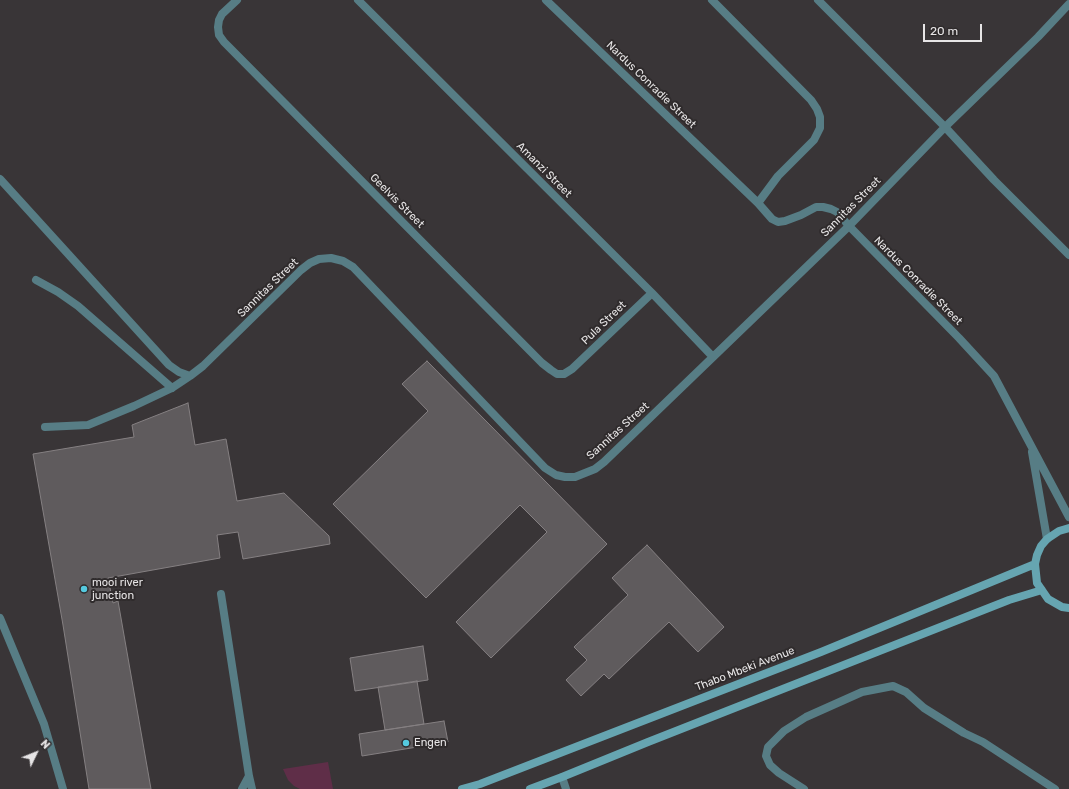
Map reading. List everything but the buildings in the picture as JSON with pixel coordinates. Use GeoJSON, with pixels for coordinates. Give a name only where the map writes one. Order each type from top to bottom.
{"type":"FeatureCollection","features":[{"type":"Feature","properties":{"kind":"main road"},"geometry":{"type":"LineString","coordinates":[[1069,528],[1059,530],[1047,539],[1041,546],[1035,564],[1037,583],[1048,599],[1062,607],[1069,608]]}},
{"type":"Feature","properties":{"kind":"main road","name":"Thabo Mbeki Avenue"},"geometry":{"type":"LineString","coordinates":[[462,789],[480,784],[821,652],[1035,564]]}},
{"type":"Feature","properties":{"kind":"main road"},"geometry":{"type":"LineString","coordinates":[[530,789],[1010,600],[1042,590]]}},
{"type":"Feature","properties":{"kind":"street","name":"Geelvis Street"},"geometry":{"type":"LineString","coordinates":[[238,0],[222,14],[219,20],[219,35],[224,42],[542,363],[557,374],[564,374],[572,369]]}},
{"type":"Feature","properties":{"kind":"street","name":"Amanzi Street"},"geometry":{"type":"LineString","coordinates":[[358,0],[652,293],[713,357]]}},
{"type":"Feature","properties":{"kind":"street","name":"Nardus Conradie Street"},"geometry":{"type":"LineString","coordinates":[[546,0],[758,203],[772,220],[778,222],[791,220],[816,207],[823,207],[837,212],[994,376],[1069,517]]}},
{"type":"Feature","properties":{"kind":"street"},"geometry":{"type":"LineString","coordinates":[[712,0],[811,100],[820,117],[820,128],[814,140],[778,176],[758,203]]}},
{"type":"Feature","properties":{"kind":"street"},"geometry":{"type":"LineString","coordinates":[[818,0],[945,127],[994,180],[1069,255]]}},
{"type":"Feature","properties":{"kind":"street","name":"Sannitas Street"},"geometry":{"type":"LineString","coordinates":[[45,427],[88,425],[172,388],[203,366],[300,270],[319,259],[331,258],[343,261],[353,267],[545,468],[556,475],[575,477],[595,469],[849,226],[945,127],[1069,4]]}},
{"type":"Feature","properties":{"kind":"street"},"geometry":{"type":"LineString","coordinates":[[0,179],[169,365],[179,372],[190,376]]}},
{"type":"Feature","properties":{"kind":"street"},"geometry":{"type":"LineString","coordinates":[[36,280],[58,292],[78,306],[172,388]]}},
{"type":"Feature","properties":{"kind":"street","name":"Pula Street"},"geometry":{"type":"LineString","coordinates":[[572,369],[652,293]]}},
{"type":"Feature","properties":{"kind":"street"},"geometry":{"type":"LineString","coordinates":[[1031,444],[1047,539]]}},
{"type":"Feature","properties":{"kind":"street"},"geometry":{"type":"LineString","coordinates":[[221,594],[252,789]]}},
{"type":"Feature","properties":{"kind":"street"},"geometry":{"type":"LineString","coordinates":[[0,618],[44,724],[63,789]]}},
{"type":"Feature","properties":{"kind":"street"},"geometry":{"type":"LineString","coordinates":[[804,789],[779,773],[770,765],[766,756],[768,747],[784,730],[806,716],[862,692],[893,686],[906,692],[924,708],[964,733],[983,742],[1055,789]]}},
{"type":"Feature","properties":{"kind":"street"},"geometry":{"type":"LineString","coordinates":[[242,789],[249,776]]}},
{"type":"Feature","properties":{"kind":"street"},"geometry":{"type":"LineString","coordinates":[[562,777],[566,789]]}},
{"type":"Feature","properties":{"kind":"shaded area"},"geometry":{"type":"Polygon","coordinates":[[[328,762],[333,789],[300,789],[288,780],[283,769],[328,762]]]}},
{"type":"Feature","properties":{"kind":"place","name":"mooi river junction"},"geometry":{"type":"Point","coordinates":[84,589]}},
{"type":"Feature","properties":{"kind":"place","name":"Engen"},"geometry":{"type":"Point","coordinates":[406,743]}}]}
